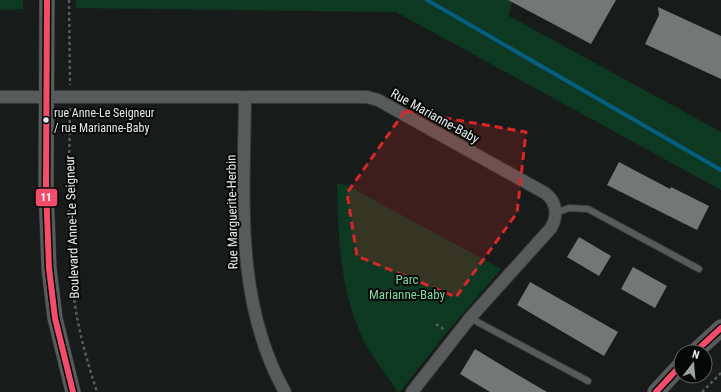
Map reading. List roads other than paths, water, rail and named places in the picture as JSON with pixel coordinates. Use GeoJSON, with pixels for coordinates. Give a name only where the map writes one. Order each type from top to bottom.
{"type":"FeatureCollection","features":[{"type":"Feature","properties":{"kind":"main road"},"geometry":{"type":"LineString","coordinates":[[704,344],[721,328]]}},
{"type":"Feature","properties":{"kind":"main road"},"geometry":{"type":"LineString","coordinates":[[656,392],[673,374]]}},
{"type":"Feature","properties":{"kind":"street","name":"Boulevard Anne-Le Seigneur"},"geometry":{"type":"LineString","coordinates":[[47,0],[47,210],[49,268],[55,318],[73,392]]}},
{"type":"Feature","properties":{"kind":"street","name":"Rue Marianne-Baby"},"geometry":{"type":"LineString","coordinates":[[0,97],[373,98],[545,193],[554,203],[556,213]]}},
{"type":"Feature","properties":{"kind":"street","name":"Rue Marguerite-Herbin"},"geometry":{"type":"LineString","coordinates":[[245,97],[244,224],[247,277],[254,311],[267,351],[285,392]]}},
{"type":"Feature","properties":{"kind":"street"},"geometry":{"type":"LineString","coordinates":[[412,392],[470,318],[548,233],[554,223],[556,213]]}},
{"type":"Feature","properties":{"kind":"lane"},"geometry":{"type":"LineString","coordinates":[[556,213],[569,208],[588,209],[699,270]]}},
{"type":"Feature","properties":{"kind":"lane"},"geometry":{"type":"LineString","coordinates":[[470,318],[588,381]]}},
{"type":"Feature","properties":{"kind":"waterway"},"geometry":{"type":"LineString","coordinates":[[427,0],[721,170]]}},
{"type":"Feature","properties":{"kind":"place","name":"rue Anne-Le Seigneur / rue Marianne-Baby"},"geometry":{"type":"Point","coordinates":[46,120]}},
{"type":"Feature","properties":{"kind":"park label","name":"Parc Marianne-Baby"},"geometry":{"type":"Point","coordinates":[407,286]}}]}
